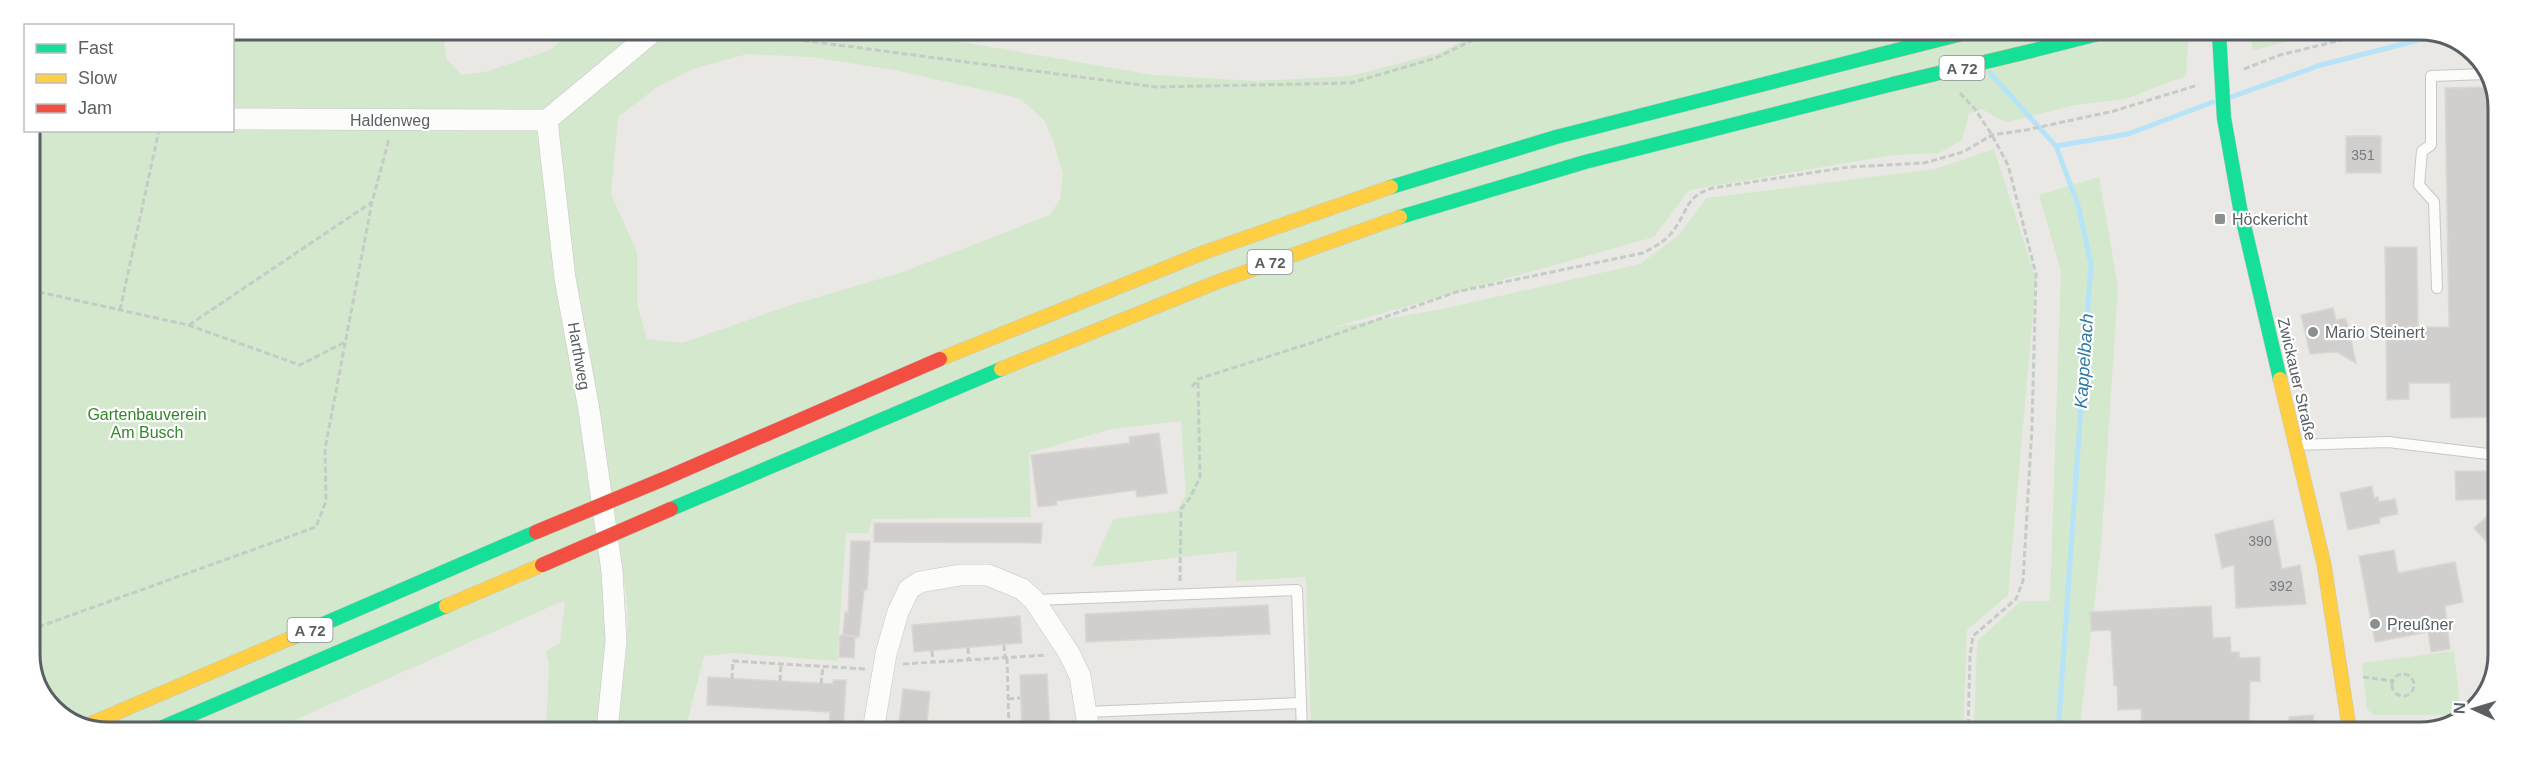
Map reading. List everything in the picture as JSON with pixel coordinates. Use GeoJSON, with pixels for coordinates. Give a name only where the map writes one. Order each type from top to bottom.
{"type":"FeatureCollection","features":[{"type":"Feature","properties":{"kind":"main road","name":"A 72"},"geometry":{"type":"LineString","coordinates":[[96,721],[1041,318],[1144,276],[1281,225],[1408,181],[1594,126],[1937,40]]}},
{"type":"Feature","properties":{"kind":"main road","name":"A 72"},"geometry":{"type":"LineString","coordinates":[[172,723],[999,370],[1272,261],[1405,216],[1592,160],[2074,40]]}},
{"type":"Feature","properties":{"kind":"main road","name":"Zwickauer Straße"},"geometry":{"type":"LineString","coordinates":[[2219,40],[2224,118],[2242,215],[2324,564],[2348,723]]}},
{"type":"Feature","properties":{"kind":"street"},"geometry":{"type":"LineString","coordinates":[[547,120],[643,40]]}},
{"type":"Feature","properties":{"kind":"street","name":"Haldenweg"},"geometry":{"type":"LineString","coordinates":[[234,119],[547,120]]}},
{"type":"Feature","properties":{"kind":"street","name":"Harthweg"},"geometry":{"type":"LineString","coordinates":[[547,120],[565,278],[589,410],[612,571],[616,641],[608,723]]}},
{"type":"Feature","properties":{"kind":"street"},"geometry":{"type":"LineString","coordinates":[[874,723],[883,668],[902,600],[909,589],[920,582],[960,575],[988,575],[1022,589],[1035,600],[1069,653],[1080,676],[1088,722]]}},
{"type":"Feature","properties":{"kind":"lane"},"geometry":{"type":"LineString","coordinates":[[2437,288],[2434,202],[2419,185],[2422,151],[2431,145],[2431,75],[2478,74]]}},
{"type":"Feature","properties":{"kind":"lane"},"geometry":{"type":"LineString","coordinates":[[2295,445],[2388,442],[2488,454]]}},
{"type":"Feature","properties":{"kind":"lane"},"geometry":{"type":"LineString","coordinates":[[1035,600],[1297,590],[1302,723]]}},
{"type":"Feature","properties":{"kind":"lane"},"geometry":{"type":"LineString","coordinates":[[1088,722],[1301,703]]}},
{"type":"Feature","properties":{"kind":"path"},"geometry":{"type":"LineString","coordinates":[[800,40],[1156,87],[1351,82],[1436,58],[1473,40]]}},
{"type":"Feature","properties":{"kind":"path"},"geometry":{"type":"LineString","coordinates":[[1959,92],[1975,109],[2008,165],[2036,274],[2032,428],[2023,581],[2016,599],[1973,636],[1970,656],[1968,723]]}},
{"type":"Feature","properties":{"kind":"path"},"geometry":{"type":"LineString","coordinates":[[41,626],[316,527],[326,501],[325,449],[345,342],[372,202],[394,120]]}},
{"type":"Feature","properties":{"kind":"path"},"geometry":{"type":"LineString","coordinates":[[1192,387],[1198,379],[1314,342],[1456,292],[1643,253],[1659,244],[1673,231],[1685,209],[1699,192],[1849,167],[1924,163],[1963,152],[1992,135],[2062,121]]}},
{"type":"Feature","properties":{"kind":"path"},"geometry":{"type":"LineString","coordinates":[[120,310],[159,132]]}},
{"type":"Feature","properties":{"kind":"path"},"geometry":{"type":"LineString","coordinates":[[188,325],[372,202]]}},
{"type":"Feature","properties":{"kind":"path"},"geometry":{"type":"LineString","coordinates":[[40,292],[188,325],[300,365],[345,342]]}},
{"type":"Feature","properties":{"kind":"path"},"geometry":{"type":"LineString","coordinates":[[1180,594],[1181,509],[1190,498],[1200,477],[1198,379]]}},
{"type":"Feature","properties":{"kind":"path"},"geometry":{"type":"LineString","coordinates":[[1004,645],[1009,723]]}},
{"type":"Feature","properties":{"kind":"path"},"geometry":{"type":"LineString","coordinates":[[968,648],[969,660]]}},
{"type":"Feature","properties":{"kind":"path"},"geometry":{"type":"LineString","coordinates":[[932,651],[933,662]]}},
{"type":"Feature","properties":{"kind":"path"},"geometry":{"type":"LineString","coordinates":[[732,679],[733,661],[883,668],[933,662],[1069,653]]}},
{"type":"Feature","properties":{"kind":"path"},"geometry":{"type":"LineString","coordinates":[[780,681],[781,664]]}},
{"type":"Feature","properties":{"kind":"path"},"geometry":{"type":"LineString","coordinates":[[821,684],[823,666]]}},
{"type":"Feature","properties":{"kind":"path"},"geometry":{"type":"LineString","coordinates":[[2340,675],[2394,681],[2401,675],[2407,675],[2414,682],[2413,690],[2408,695],[2397,694],[2393,688],[2394,681]]}},
{"type":"Feature","properties":{"kind":"path"},"geometry":{"type":"LineString","coordinates":[[1008,699],[1020,698]]}},
{"type":"Feature","properties":{"kind":"green space","name":"Gartenbauverein Am Busch"},"geometry":{"type":"Polygon","coordinates":[[[234,40],[444,40],[447,60],[462,75],[485,72],[550,50],[562,40],[949,40],[1154,75],[1255,81],[1351,76],[1438,53],[1465,40],[2188,40],[2186,76],[2125,99],[2075,105],[2008,122],[1982,109],[1969,114],[1962,140],[1939,153],[1894,155],[1689,190],[1654,237],[1330,328],[1443,309],[1640,264],[1679,235],[1706,198],[1935,169],[1994,149],[2036,280],[2008,595],[1967,630],[1963,723],[1311,723],[1306,577],[1236,581],[1237,551],[1092,567],[1113,519],[1177,511],[1186,494],[1181,421],[1111,429],[1029,453],[1031,517],[872,519],[868,533],[846,533],[837,661],[733,653],[704,656],[687,723],[616,723],[624,673],[628,613],[623,575],[607,637],[598,723],[546,723],[549,666],[546,651],[560,643],[565,605],[563,601],[288,723],[109,723],[91,720],[67,708],[50,688],[43,672],[41,659],[40,132],[234,132],[234,40]],[[747,54],[693,69],[656,88],[618,117],[611,194],[637,252],[637,304],[647,339],[682,343],[788,306],[903,272],[1050,215],[1060,199],[1063,173],[1044,120],[1019,98],[894,70],[811,57],[747,54]]]}},
{"type":"Feature","properties":{"kind":"green space"},"geometry":{"type":"Polygon","coordinates":[[[2252,40],[2294,40],[2253,50],[2252,40]]]}},
{"type":"Feature","properties":{"kind":"green space"},"geometry":{"type":"Polygon","coordinates":[[[2099,177],[2118,288],[2101,547],[2080,723],[1974,723],[1977,641],[2021,601],[2050,601],[2061,271],[2039,195],[2099,177]]]}},
{"type":"Feature","properties":{"kind":"green space"},"geometry":{"type":"Polygon","coordinates":[[[2454,651],[2457,679],[2444,679],[2444,715],[2374,715],[2367,709],[2362,663],[2454,651]]]}},
{"type":"Feature","properties":{"kind":"building"},"geometry":{"type":"Polygon","coordinates":[[[2483,87],[2486,95],[2488,417],[2451,418],[2450,383],[2409,383],[2409,399],[2387,400],[2385,247],[2417,247],[2418,327],[2449,327],[2445,88],[2483,87]]]}},
{"type":"Feature","properties":{"kind":"building"},"geometry":{"type":"Polygon","coordinates":[[[2346,136],[2381,136],[2381,173],[2346,173],[2346,136]]]}},
{"type":"Feature","properties":{"kind":"building"},"geometry":{"type":"Polygon","coordinates":[[[2333,308],[2336,320],[2345,318],[2348,325],[2356,363],[2337,352],[2310,354],[2301,315],[2333,308]]]}},
{"type":"Feature","properties":{"kind":"building"},"geometry":{"type":"Polygon","coordinates":[[[1159,433],[1167,493],[1137,497],[1136,490],[1056,501],[1057,505],[1038,507],[1031,455],[1130,443],[1129,437],[1159,433]]]}},
{"type":"Feature","properties":{"kind":"building"},"geometry":{"type":"Polygon","coordinates":[[[2455,471],[2488,471],[2488,499],[2456,500],[2455,471]]]}},
{"type":"Feature","properties":{"kind":"building"},"geometry":{"type":"Polygon","coordinates":[[[2372,486],[2374,498],[2378,497],[2379,502],[2395,499],[2398,514],[2379,518],[2380,523],[2348,530],[2340,493],[2372,486]]]}},
{"type":"Feature","properties":{"kind":"building"},"geometry":{"type":"Polygon","coordinates":[[[2488,516],[2488,543],[2474,528],[2488,516]]]}},
{"type":"Feature","properties":{"kind":"building"},"geometry":{"type":"Polygon","coordinates":[[[2273,520],[2282,569],[2300,565],[2306,604],[2236,608],[2234,565],[2222,568],[2215,534],[2273,520]]]}},
{"type":"Feature","properties":{"kind":"building"},"geometry":{"type":"Polygon","coordinates":[[[874,523],[1042,523],[1041,543],[874,542],[874,523]]]}},
{"type":"Feature","properties":{"kind":"building"},"geometry":{"type":"Polygon","coordinates":[[[851,541],[870,541],[867,590],[864,590],[859,637],[843,635],[845,612],[848,613],[851,541]]]}},
{"type":"Feature","properties":{"kind":"building"},"geometry":{"type":"Polygon","coordinates":[[[2394,550],[2398,573],[2455,562],[2463,602],[2445,606],[2450,649],[2431,652],[2428,632],[2375,642],[2359,556],[2394,550]]]}},
{"type":"Feature","properties":{"kind":"building"},"geometry":{"type":"Polygon","coordinates":[[[1268,605],[1270,634],[1086,642],[1085,614],[1268,605]]]}},
{"type":"Feature","properties":{"kind":"building"},"geometry":{"type":"Polygon","coordinates":[[[2211,606],[2213,638],[2230,637],[2231,652],[2239,652],[2240,658],[2260,657],[2260,682],[2250,681],[2249,723],[2142,723],[2141,709],[2118,710],[2117,686],[2114,686],[2111,630],[2091,631],[2090,612],[2211,606]]]}},
{"type":"Feature","properties":{"kind":"building"},"geometry":{"type":"Polygon","coordinates":[[[1020,616],[1022,643],[914,652],[912,625],[1020,616]]]}},
{"type":"Feature","properties":{"kind":"building"},"geometry":{"type":"Polygon","coordinates":[[[840,635],[855,636],[854,658],[839,657],[840,635]]]}},
{"type":"Feature","properties":{"kind":"building"},"geometry":{"type":"Polygon","coordinates":[[[1047,674],[1050,723],[1022,723],[1020,675],[1047,674]]]}},
{"type":"Feature","properties":{"kind":"building"},"geometry":{"type":"Polygon","coordinates":[[[708,677],[833,684],[833,680],[846,680],[843,723],[829,723],[830,712],[707,705],[708,677]]]}},
{"type":"Feature","properties":{"kind":"building"},"geometry":{"type":"Polygon","coordinates":[[[903,689],[930,692],[927,723],[899,723],[903,689]]]}},
{"type":"Feature","properties":{"kind":"building"},"geometry":{"type":"Polygon","coordinates":[[[2313,715],[2314,723],[2289,723],[2289,717],[2313,715]]]}},
{"type":"Feature","properties":{"kind":"waterway"},"geometry":{"type":"LineString","coordinates":[[2231,97],[2321,65],[2419,40]]}},
{"type":"Feature","properties":{"kind":"waterway","name":"Kappelbach"},"geometry":{"type":"LineString","coordinates":[[1990,73],[2056,146],[2078,205],[2091,264],[2059,723]]}},
{"type":"Feature","properties":{"kind":"waterway"},"geometry":{"type":"LineString","coordinates":[[2056,146],[2128,134],[2213,102]]}},
{"type":"Feature","properties":{"kind":"traffic: fast"},"geometry":{"type":"LineString","coordinates":[[1870,57],[1937,40]]}},
{"type":"Feature","properties":{"kind":"traffic: fast"},"geometry":{"type":"LineString","coordinates":[[2031,51],[2074,40]]}},
{"type":"Feature","properties":{"kind":"traffic: fast"},"geometry":{"type":"LineString","coordinates":[[2219,40],[2224,118],[2240,208],[2280,379]]}},
{"type":"Feature","properties":{"kind":"traffic: fast"},"geometry":{"type":"LineString","coordinates":[[1893,84],[2031,51]]}},
{"type":"Feature","properties":{"kind":"traffic: fast"},"geometry":{"type":"LineString","coordinates":[[1391,187],[1556,137],[1870,57]]}},
{"type":"Feature","properties":{"kind":"traffic: fast"},"geometry":{"type":"LineString","coordinates":[[1400,217],[1585,162],[1893,84]]}},
{"type":"Feature","properties":{"kind":"traffic: fast"},"geometry":{"type":"LineString","coordinates":[[671,509],[1001,369]]}},
{"type":"Feature","properties":{"kind":"traffic: fast"},"geometry":{"type":"LineString","coordinates":[[291,638],[536,532]]}},
{"type":"Feature","properties":{"kind":"traffic: fast"},"geometry":{"type":"LineString","coordinates":[[172,723],[446,606]]}},
{"type":"Feature","properties":{"kind":"traffic: slow"},"geometry":{"type":"LineString","coordinates":[[940,359],[1205,252],[1391,187]]}},
{"type":"Feature","properties":{"kind":"traffic: slow"},"geometry":{"type":"LineString","coordinates":[[1001,369],[1217,282],[1400,217]]}},
{"type":"Feature","properties":{"kind":"traffic: slow"},"geometry":{"type":"LineString","coordinates":[[2280,379],[2324,564],[2348,723]]}},
{"type":"Feature","properties":{"kind":"traffic: slow"},"geometry":{"type":"LineString","coordinates":[[446,606],[542,565]]}},
{"type":"Feature","properties":{"kind":"traffic: slow"},"geometry":{"type":"LineString","coordinates":[[97,721],[291,638]]}},
{"type":"Feature","properties":{"kind":"traffic: jam"},"geometry":{"type":"LineString","coordinates":[[666,478],[940,359]]}},
{"type":"Feature","properties":{"kind":"traffic: jam"},"geometry":{"type":"LineString","coordinates":[[536,532],[666,478]]}},
{"type":"Feature","properties":{"kind":"traffic: jam"},"geometry":{"type":"LineString","coordinates":[[542,565],[671,509]]}},
{"type":"Feature","properties":{"kind":"place","name":"Höckericht"},"geometry":{"type":"Point","coordinates":[2220,219]}},
{"type":"Feature","properties":{"kind":"place","name":"Mario Steinert"},"geometry":{"type":"Point","coordinates":[2313,332]}},
{"type":"Feature","properties":{"kind":"place","name":"Preußner"},"geometry":{"type":"Point","coordinates":[2375,624]}}]}
